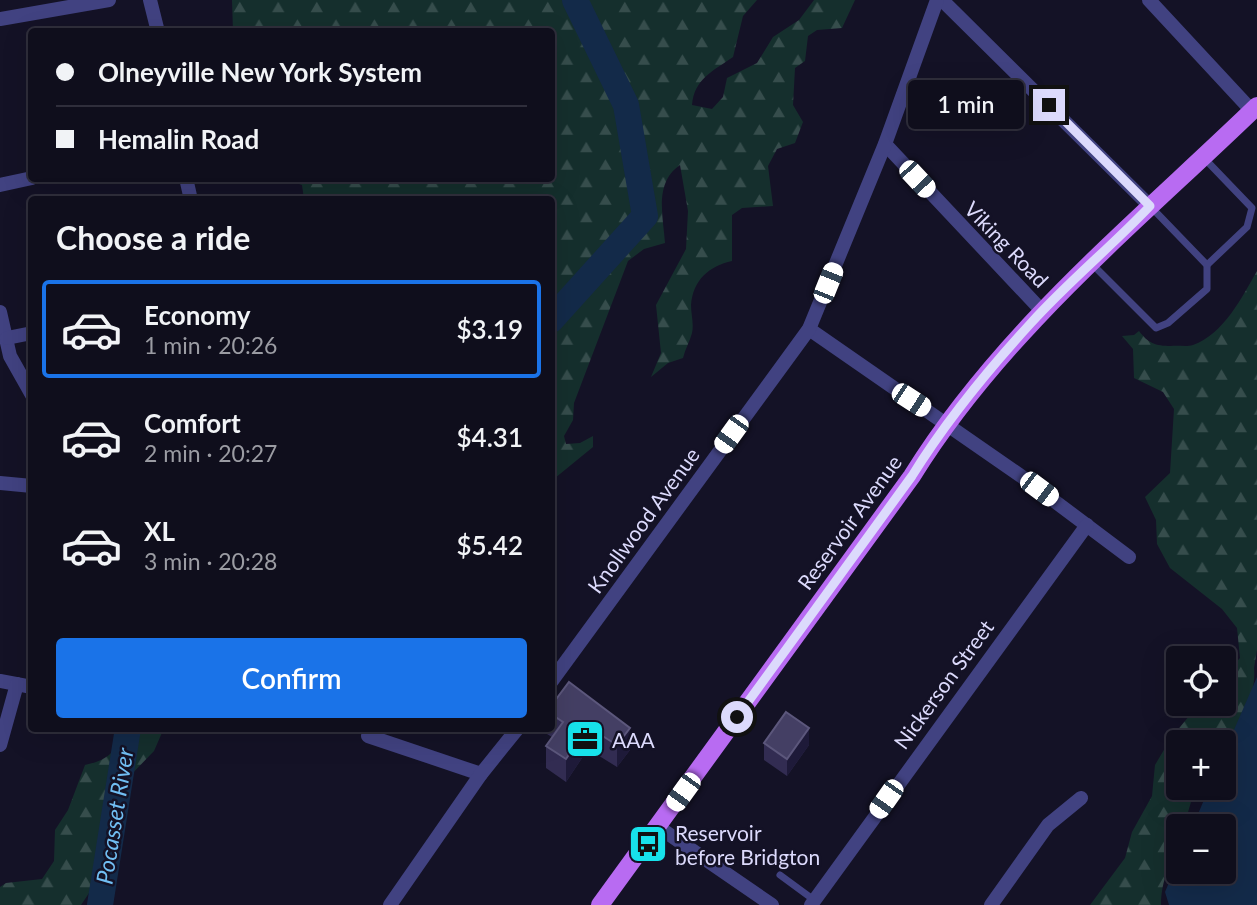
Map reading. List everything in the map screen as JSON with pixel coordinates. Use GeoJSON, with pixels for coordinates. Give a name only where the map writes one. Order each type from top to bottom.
{"type":"FeatureCollection","features":[{"type":"Feature","properties":{"kind":"main road","name":"Reservoir Avenue"},"geometry":{"type":"LineString","coordinates":[[600,905],[994,363],[1042,311],[1254,108]]}},
{"type":"Feature","properties":{"kind":"street"},"geometry":{"type":"LineString","coordinates":[[0,19],[109,0]]}},
{"type":"Feature","properties":{"kind":"street"},"geometry":{"type":"LineString","coordinates":[[150,0],[157,28]]}},
{"type":"Feature","properties":{"kind":"street","name":"Knollwood Avenue"},"geometry":{"type":"LineString","coordinates":[[555,677],[809,330],[885,144],[937,0]]}},
{"type":"Feature","properties":{"kind":"street"},"geometry":{"type":"LineString","coordinates":[[942,0],[1150,206]]}},
{"type":"Feature","properties":{"kind":"street"},"geometry":{"type":"LineString","coordinates":[[1149,0],[1254,108]]}},
{"type":"Feature","properties":{"kind":"street","name":"Viking Road"},"geometry":{"type":"LineString","coordinates":[[885,144],[1042,311]]}},
{"type":"Feature","properties":{"kind":"street"},"geometry":{"type":"LineString","coordinates":[[0,185],[28,179]]}},
{"type":"Feature","properties":{"kind":"street"},"geometry":{"type":"LineString","coordinates":[[3,325],[28,332]]}},
{"type":"Feature","properties":{"kind":"street"},"geometry":{"type":"LineString","coordinates":[[3,325],[14,367],[28,389]]}},
{"type":"Feature","properties":{"kind":"street"},"geometry":{"type":"LineString","coordinates":[[809,330],[948,424],[1129,557]]}},
{"type":"Feature","properties":{"kind":"street"},"geometry":{"type":"LineString","coordinates":[[0,482],[28,486]]}},
{"type":"Feature","properties":{"kind":"street","name":"Nickerson Street"},"geometry":{"type":"LineString","coordinates":[[813,903],[1087,525]]}},
{"type":"Feature","properties":{"kind":"street"},"geometry":{"type":"LineString","coordinates":[[0,681],[24,685],[0,745]]}},
{"type":"Feature","properties":{"kind":"street"},"geometry":{"type":"LineString","coordinates":[[390,905],[481,774],[515,732]]}},
{"type":"Feature","properties":{"kind":"street"},"geometry":{"type":"LineString","coordinates":[[368,736],[481,774]]}},
{"type":"Feature","properties":{"kind":"street"},"geometry":{"type":"LineString","coordinates":[[990,905],[1048,825],[1081,798]]}},
{"type":"Feature","properties":{"kind":"street"},"geometry":{"type":"LineString","coordinates":[[657,827],[772,905]]}},
{"type":"Feature","properties":{"kind":"street"},"geometry":{"type":"LineString","coordinates":[[745,889],[748,905]]}},
{"type":"Feature","properties":{"kind":"lane"},"geometry":{"type":"LineString","coordinates":[[1203,156],[1252,208],[1247,227],[1207,265]]}},
{"type":"Feature","properties":{"kind":"lane"},"geometry":{"type":"LineString","coordinates":[[1091,264],[1156,328],[1168,323],[1207,289],[1207,265],[1150,206]]}},
{"type":"Feature","properties":{"kind":"lane"},"geometry":{"type":"LineString","coordinates":[[780,875],[813,903]]}},
{"type":"Feature","properties":{"kind":"green space"},"geometry":{"type":"Polygon","coordinates":[[[232,0],[757,0],[743,16],[733,57],[706,76],[696,88],[692,105],[712,109],[723,97],[727,78],[757,63],[773,37],[799,20],[814,0],[855,0],[842,28],[817,30],[808,36],[805,61],[795,68],[793,105],[803,122],[795,143],[777,149],[768,166],[773,206],[742,208],[732,215],[732,261],[716,266],[699,281],[692,296],[692,333],[683,358],[668,363],[651,377],[661,353],[656,305],[686,249],[688,211],[680,165],[666,181],[662,200],[665,243],[644,249],[628,261],[574,403],[573,420],[564,436],[566,444],[580,443],[593,436],[593,447],[555,478],[555,196],[304,196],[302,185],[294,182],[555,182],[555,28],[233,28],[232,0]]]}},
{"type":"Feature","properties":{"kind":"green space"},"geometry":{"type":"Polygon","coordinates":[[[1257,271],[1257,650],[1253,689],[1236,733],[1236,730],[1178,730],[1189,716],[1236,716],[1236,662],[1240,658],[1237,628],[1222,609],[1170,568],[1157,544],[1156,520],[1145,497],[1170,473],[1174,409],[1163,392],[1134,378],[1133,349],[1122,336],[1134,335],[1139,331],[1152,343],[1191,346],[1204,340],[1223,324],[1257,271]]]}},
{"type":"Feature","properties":{"kind":"green space"},"geometry":{"type":"Polygon","coordinates":[[[118,732],[162,732],[154,751],[126,780],[124,818],[110,842],[97,881],[81,905],[0,905],[0,887],[6,883],[42,879],[54,861],[55,830],[68,810],[85,765],[110,754],[118,732]]]}},
{"type":"Feature","properties":{"kind":"green space"},"geometry":{"type":"Polygon","coordinates":[[[1166,746],[1166,800],[1192,800],[1187,814],[1166,814],[1166,876],[1161,905],[1090,905],[1125,858],[1132,832],[1152,796],[1155,765],[1166,746]]]}},
{"type":"Feature","properties":{"kind":"water"},"geometry":{"type":"Polygon","coordinates":[[[1257,677],[1257,905],[1169,905],[1165,892],[1168,884],[1236,884],[1236,814],[1198,814],[1204,800],[1236,800],[1236,730],[1234,730],[1257,677]]]}},
{"type":"Feature","properties":{"kind":"building"},"geometry":{"type":"Polygon","coordinates":[[[569,682],[630,728],[617,745],[588,727],[566,759],[546,746],[563,722],[555,717],[555,701],[569,682]]]}},
{"type":"Feature","properties":{"kind":"building"},"geometry":{"type":"Polygon","coordinates":[[[786,712],[809,728],[787,759],[764,743],[786,712]]]}},
{"type":"Feature","properties":{"kind":"waterway","name":"Pocasset River"},"geometry":{"type":"LineString","coordinates":[[555,316],[645,216],[626,105],[575,0]]}},
{"type":"Feature","properties":{"kind":"waterway","name":"Pocasset River"},"geometry":{"type":"LineString","coordinates":[[100,905],[127,732]]}},
{"type":"Feature","properties":{"kind":"place","name":"AAA"},"geometry":{"type":"Point","coordinates":[585,739]}},
{"type":"Feature","properties":{"kind":"place","name":"Reservoir before Bridgton"},"geometry":{"type":"Point","coordinates":[648,844]}},
{"type":"Feature","properties":{"kind":"route"},"geometry":{"type":"LineString","coordinates":[[737,717],[912,476],[935,438],[994,363],[1031,322],[1150,206],[1049,105]]}}]}
